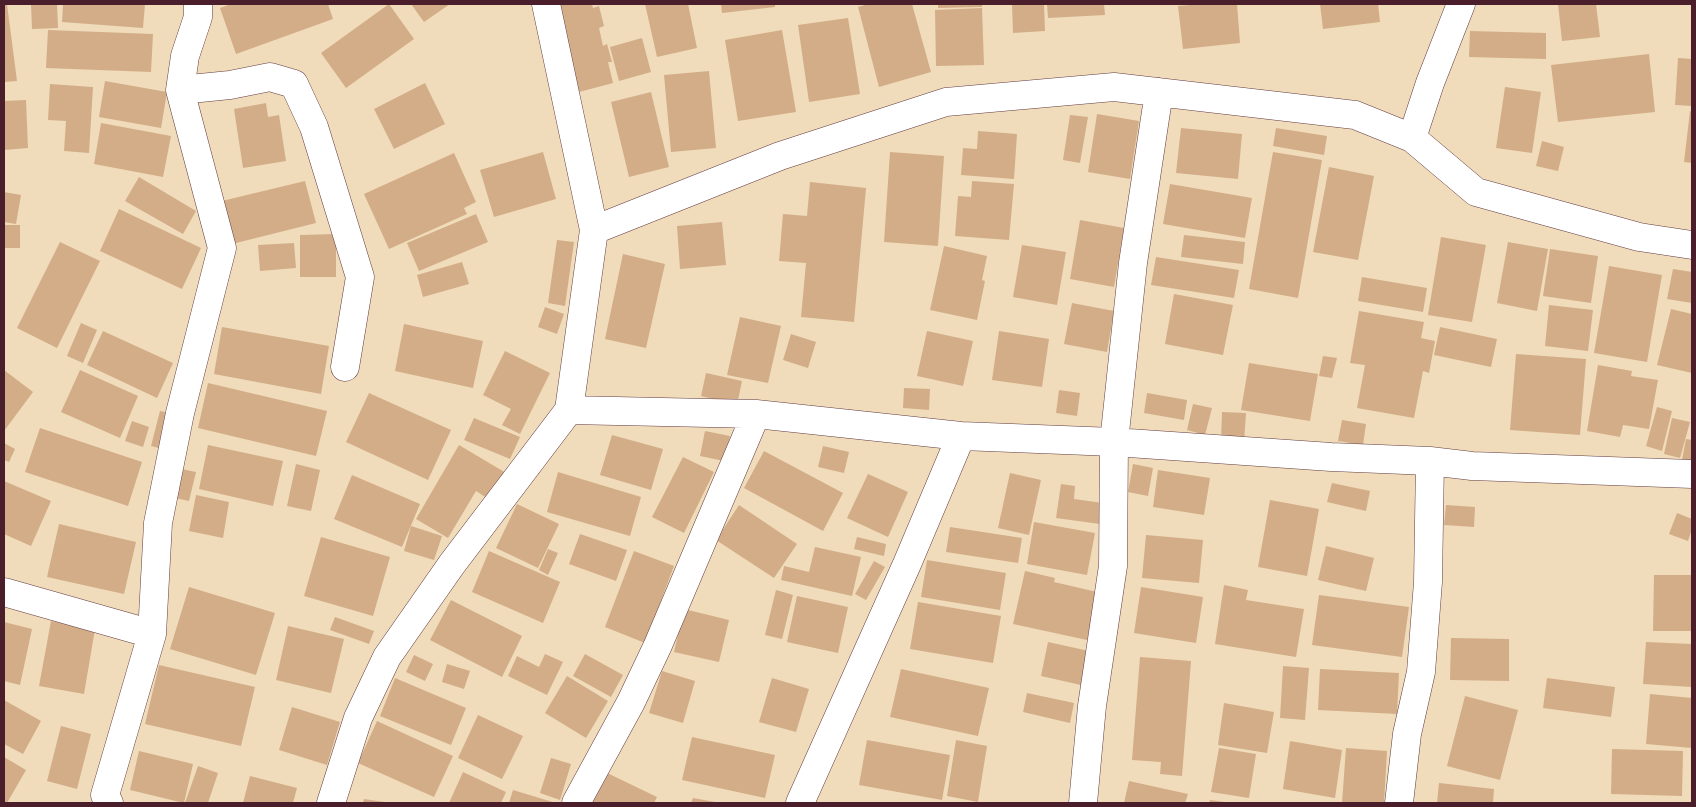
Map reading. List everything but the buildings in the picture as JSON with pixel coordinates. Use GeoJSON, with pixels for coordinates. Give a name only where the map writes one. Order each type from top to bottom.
{"type":"FeatureCollection","features":[{"type":"Feature","properties":{"kind":"street"},"geometry":{"type":"LineString","coordinates":[[109,803],[105,795],[152,634],[158,523],[180,413],[222,248],[180,90],[184,56],[198,17],[198,4]]}},
{"type":"Feature","properties":{"kind":"street"},"geometry":{"type":"LineString","coordinates":[[332,803],[358,718],[386,656],[452,564],[569,410],[594,230],[546,4]]}},
{"type":"Feature","properties":{"kind":"street"},"geometry":{"type":"LineString","coordinates":[[1412,138],[1430,83],[1461,4]]}},
{"type":"Feature","properties":{"kind":"street"},"geometry":{"type":"LineString","coordinates":[[180,90],[230,85],[270,77],[294,84],[314,127],[360,277],[345,367]]}},
{"type":"Feature","properties":{"kind":"street"},"geometry":{"type":"LineString","coordinates":[[594,230],[780,156],[946,102],[1114,87],[1355,115],[1412,138],[1476,192],[1639,237],[1692,245]]}},
{"type":"Feature","properties":{"kind":"street"},"geometry":{"type":"LineString","coordinates":[[1083,803],[1092,706],[1113,566],[1114,442],[1133,263],[1160,92]]}},
{"type":"Feature","properties":{"kind":"street"},"geometry":{"type":"LineString","coordinates":[[569,410],[756,414],[961,436],[1114,442],[1430,461],[1472,466],[1692,474]]}},
{"type":"Feature","properties":{"kind":"street"},"geometry":{"type":"LineString","coordinates":[[576,803],[631,702],[658,644],[756,414]]}},
{"type":"Feature","properties":{"kind":"street"},"geometry":{"type":"LineString","coordinates":[[800,803],[907,564],[961,436]]}},
{"type":"Feature","properties":{"kind":"street"},"geometry":{"type":"LineString","coordinates":[[1399,803],[1408,734],[1421,672],[1428,582],[1430,461]]}},
{"type":"Feature","properties":{"kind":"street"},"geometry":{"type":"LineString","coordinates":[[4,592],[152,634]]}}]}
